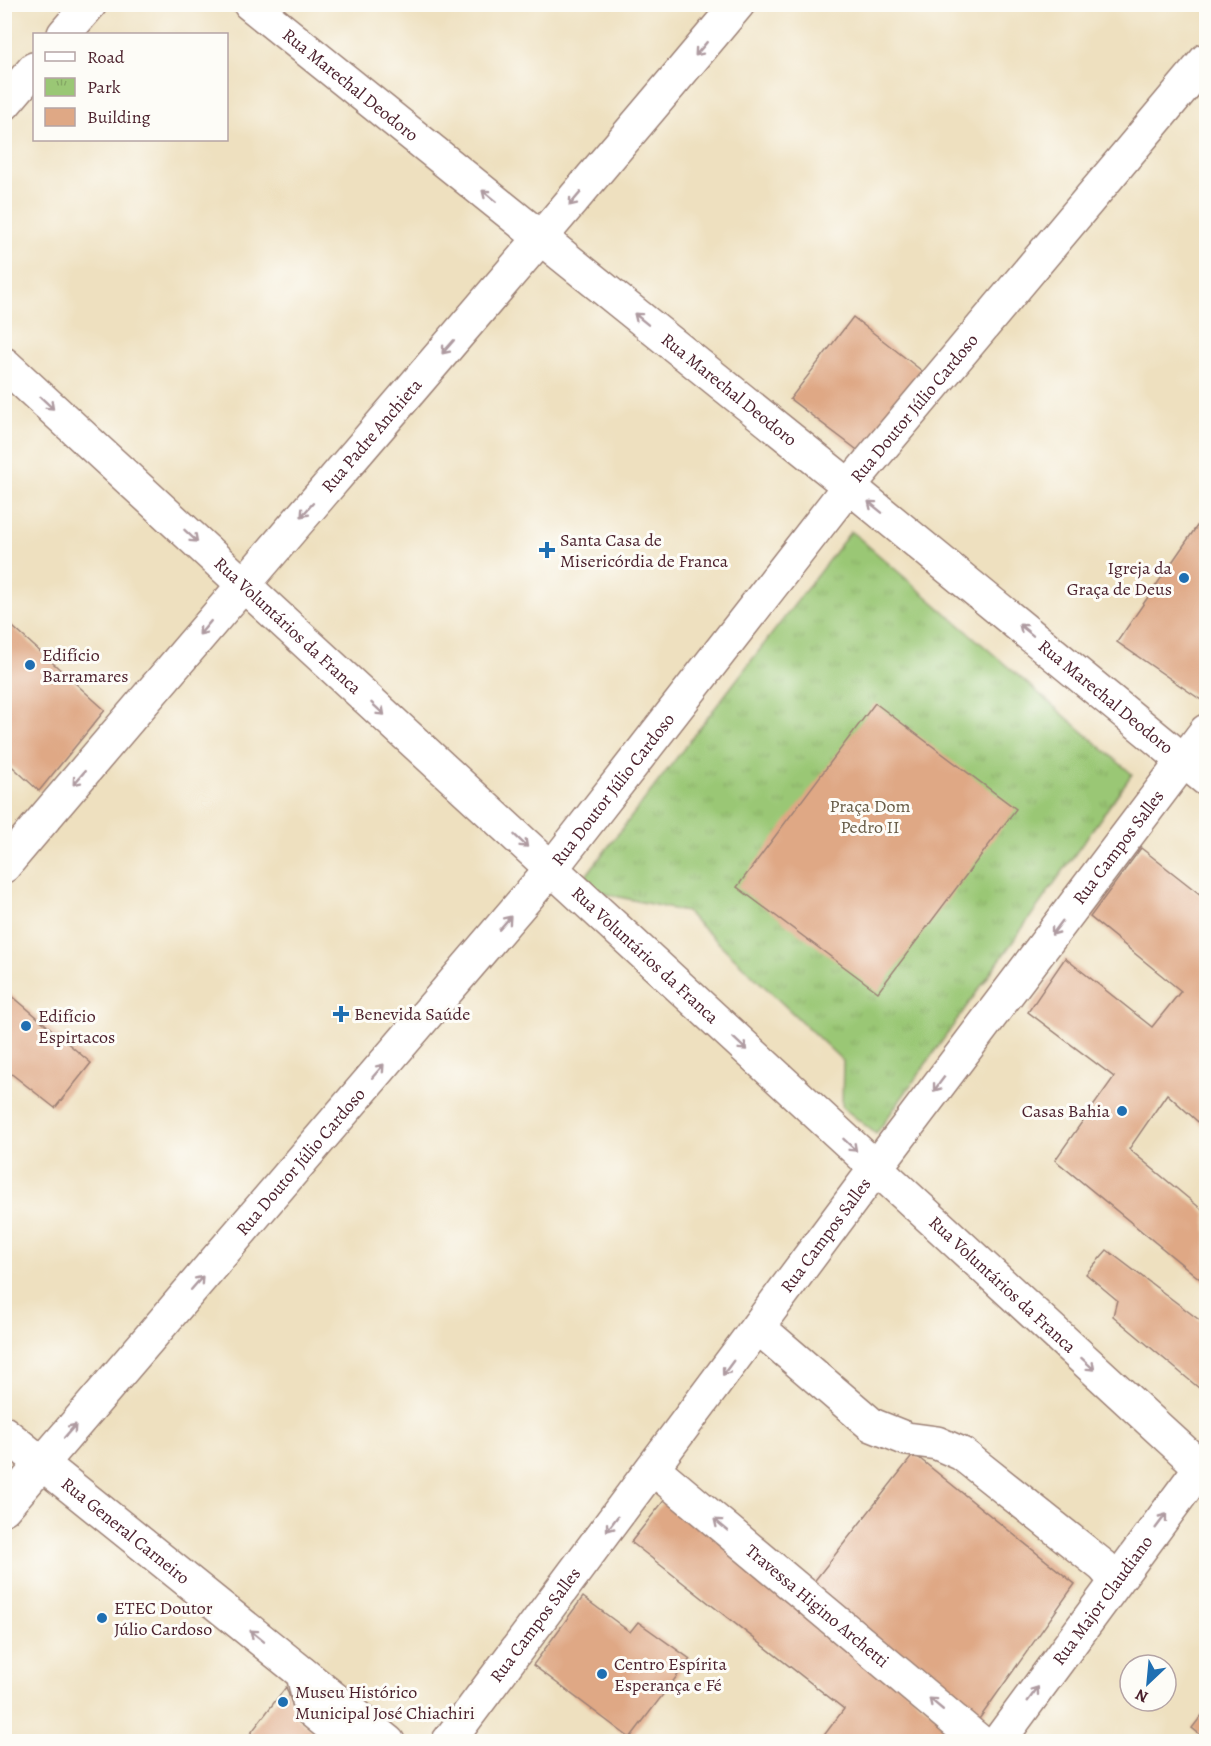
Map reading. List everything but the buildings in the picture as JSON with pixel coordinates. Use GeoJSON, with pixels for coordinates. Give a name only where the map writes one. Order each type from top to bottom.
{"type":"FeatureCollection","features":[{"type":"Feature","properties":{"kind":"street"},"geometry":{"type":"LineString","coordinates":[[65,33],[90,4]]}},
{"type":"Feature","properties":{"kind":"street","name":"Rua Marechal Deodoro"},"geometry":{"type":"LineString","coordinates":[[250,4],[849,486],[1195,770]]}},
{"type":"Feature","properties":{"kind":"street","name":"Rua Padre Anchieta"},"geometry":{"type":"LineString","coordinates":[[4,866],[242,584],[542,239],[738,4]]}},
{"type":"Feature","properties":{"kind":"street","name":"Rua Doutor Júlio Cardoso"},"geometry":{"type":"LineString","coordinates":[[4,1508],[551,869],[849,486],[1206,60]]}},
{"type":"Feature","properties":{"kind":"street"},"geometry":{"type":"LineString","coordinates":[[4,104],[33,70]]}},
{"type":"Feature","properties":{"kind":"street","name":"Rua Voluntários da Franca"},"geometry":{"type":"LineString","coordinates":[[4,364],[875,1168],[1205,1466]]}},
{"type":"Feature","properties":{"kind":"street","name":"Rua Campos Salles"},"geometry":{"type":"LineString","coordinates":[[448,1742],[654,1469],[875,1168],[1195,770],[1206,731]]}},
{"type":"Feature","properties":{"kind":"street"},"geometry":{"type":"LineString","coordinates":[[758,1327],[872,1425],[907,1439],[937,1443],[962,1454],[1102,1566],[1116,1581]]}},
{"type":"Feature","properties":{"kind":"street","name":"Rua General Carneiro"},"geometry":{"type":"LineString","coordinates":[[4,1433],[388,1742]]}},
{"type":"Feature","properties":{"kind":"street","name":"Rua Major Claudiano"},"geometry":{"type":"LineString","coordinates":[[998,1742],[1116,1581],[1205,1466]]}},
{"type":"Feature","properties":{"kind":"street","name":"Travessa Higino Archetti"},"geometry":{"type":"LineString","coordinates":[[654,1469],[980,1742]]}},
{"type":"Feature","properties":{"kind":"street"},"geometry":{"type":"LineString","coordinates":[[302,1673],[311,1710],[350,1742]]}},
{"type":"Feature","properties":{"kind":"green space","name":"Praça Dom Pedro II"},"geometry":{"type":"Polygon","coordinates":[[[851,531],[1132,774],[876,1134],[842,1107],[843,1061],[686,912],[602,893],[585,877],[851,531]]]}},
{"type":"Feature","properties":{"kind":"place","name":"Santa Casa de Misericórdia de Franca"},"geometry":{"type":"Point","coordinates":[547,550]}},
{"type":"Feature","properties":{"kind":"place","name":"Igreja da Graça de Deus"},"geometry":{"type":"Point","coordinates":[1184,578]}},
{"type":"Feature","properties":{"kind":"place","name":"Edifício Barramares"},"geometry":{"type":"Point","coordinates":[30,665]}},
{"type":"Feature","properties":{"kind":"place","name":"Benevida Saúde"},"geometry":{"type":"Point","coordinates":[341,1014]}},
{"type":"Feature","properties":{"kind":"place","name":"Edifício Espirtacos"},"geometry":{"type":"Point","coordinates":[26,1026]}},
{"type":"Feature","properties":{"kind":"place","name":"Casas Bahia"},"geometry":{"type":"Point","coordinates":[1122,1111]}},
{"type":"Feature","properties":{"kind":"place","name":"ETEC Doutor Júlio Cardoso"},"geometry":{"type":"Point","coordinates":[102,1618]}},
{"type":"Feature","properties":{"kind":"place","name":"Centro Espírita Esperança e Fé"},"geometry":{"type":"Point","coordinates":[602,1674]}},
{"type":"Feature","properties":{"kind":"place","name":"Museu Histórico Municipal José Chiachiri"},"geometry":{"type":"Point","coordinates":[283,1702]}}]}
